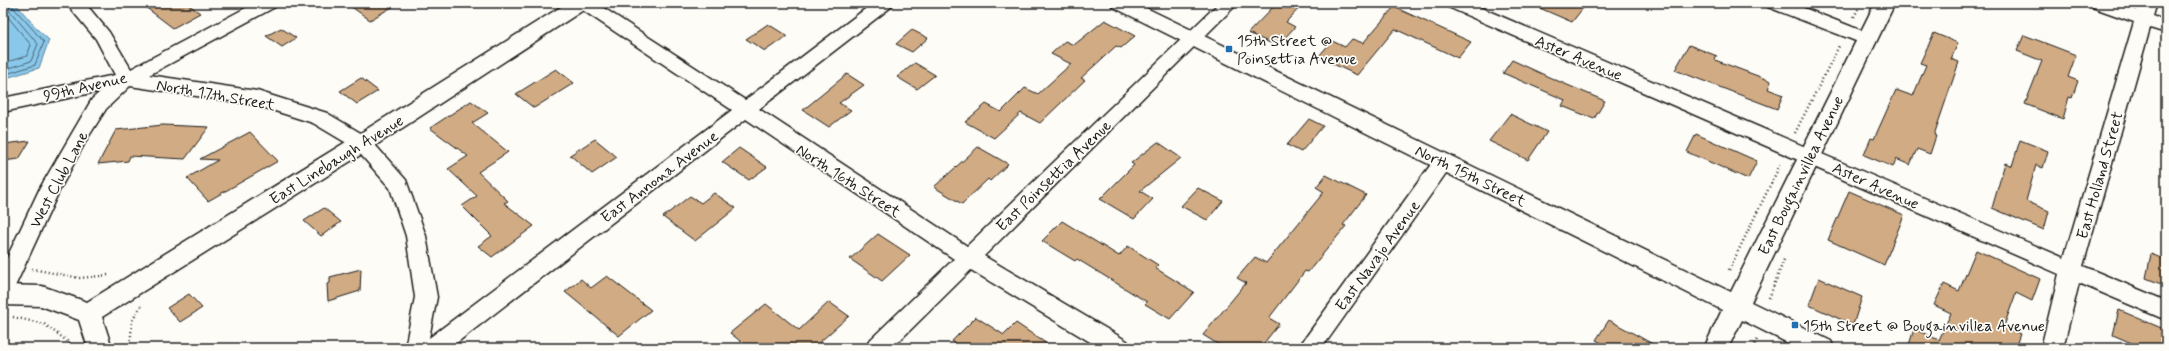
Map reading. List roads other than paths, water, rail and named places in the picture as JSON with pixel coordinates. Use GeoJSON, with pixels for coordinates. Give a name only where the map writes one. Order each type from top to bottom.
{"type":"FeatureCollection","features":[{"type":"Feature","properties":{"kind":"street"},"geometry":{"type":"LineString","coordinates":[[75,3],[103,36],[127,79]]}},
{"type":"Feature","properties":{"kind":"street","name":"99th Avenue"},"geometry":{"type":"LineString","coordinates":[[3,105],[127,79],[269,3]]}},
{"type":"Feature","properties":{"kind":"street","name":"North 16th Street"},"geometry":{"type":"LineString","coordinates":[[583,3],[744,111],[969,258],[1119,348]]}},
{"type":"Feature","properties":{"kind":"street","name":"East Linebaugh Avenue"},"geometry":{"type":"LineString","coordinates":[[89,313],[583,3]]}},
{"type":"Feature","properties":{"kind":"street","name":"East Annona Avenue"},"geometry":{"type":"LineString","coordinates":[[433,348],[885,3]]}},
{"type":"Feature","properties":{"kind":"street","name":"North 15th Street"},"geometry":{"type":"LineString","coordinates":[[1120,3],[1822,348]]}},
{"type":"Feature","properties":{"kind":"street","name":"East Poinsettia Avenue"},"geometry":{"type":"LineString","coordinates":[[877,348],[1229,3]]}},
{"type":"Feature","properties":{"kind":"street","name":"Aster Avenue"},"geometry":{"type":"LineString","coordinates":[[1454,3],[2166,311]]}},
{"type":"Feature","properties":{"kind":"street"},"geometry":{"type":"LineString","coordinates":[[1774,3],[1868,39]]}},
{"type":"Feature","properties":{"kind":"street","name":"East Bougainvillea Avenue"},"geometry":{"type":"LineString","coordinates":[[1716,348],[1735,306],[1885,3]]}},
{"type":"Feature","properties":{"kind":"street"},"geometry":{"type":"LineString","coordinates":[[2098,3],[2146,11],[2166,27]]}},
{"type":"Feature","properties":{"kind":"street","name":"East Holland Street"},"geometry":{"type":"LineString","coordinates":[[2052,348],[2071,270],[2146,11]]}},
{"type":"Feature","properties":{"kind":"street","name":"North 17th Street"},"geometry":{"type":"LineString","coordinates":[[127,79],[191,87],[257,98],[320,118],[362,143],[399,185],[416,236],[426,297],[416,348]]}},
{"type":"Feature","properties":{"kind":"street","name":"West Club Lane"},"geometry":{"type":"LineString","coordinates":[[3,288],[50,188],[80,135],[99,104],[127,79]]}},
{"type":"Feature","properties":{"kind":"street","name":"East Navajo Avenue"},"geometry":{"type":"LineString","coordinates":[[1309,348],[1444,162]]}},
{"type":"Feature","properties":{"kind":"street"},"geometry":{"type":"LineString","coordinates":[[7,305],[42,296],[89,313],[100,348]]}},
{"type":"Feature","properties":{"kind":"water"},"geometry":{"type":"Polygon","coordinates":[[[3,3],[15,3],[38,30],[49,40],[39,68],[3,79],[3,3]]]}},
{"type":"Feature","properties":{"kind":"place","name":"15th Street @ Poinsettia Avenue"},"geometry":{"type":"Point","coordinates":[1229,49]}},
{"type":"Feature","properties":{"kind":"place","name":"15th Street @ Bougainvillea Avenue"},"geometry":{"type":"Point","coordinates":[1795,325]}}]}
